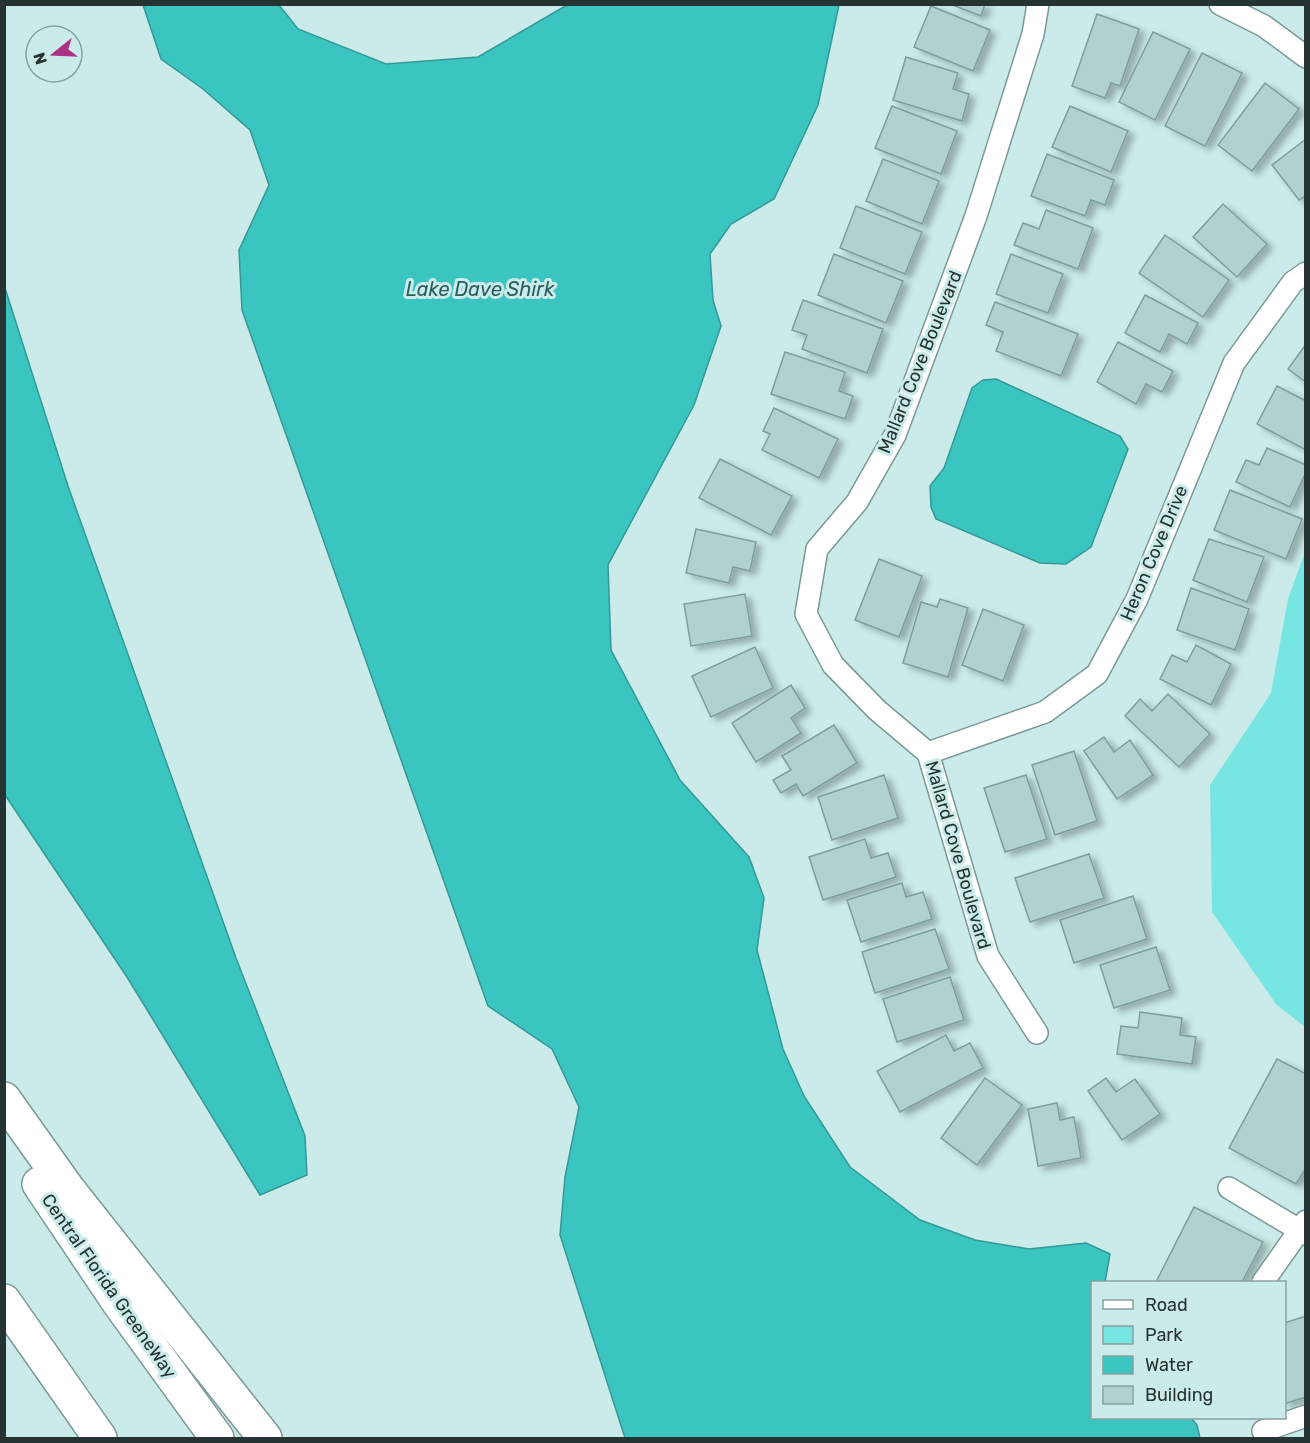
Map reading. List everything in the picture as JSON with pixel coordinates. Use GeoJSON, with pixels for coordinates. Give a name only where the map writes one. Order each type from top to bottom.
{"type":"FeatureCollection","features":[{"type":"Feature","properties":{"kind":"highway"},"geometry":{"type":"LineString","coordinates":[[4,1099],[68,1189],[265,1438]]}},
{"type":"Feature","properties":{"kind":"highway","name":"Central Florida GreeneWay"},"geometry":{"type":"LineString","coordinates":[[4,1132],[119,1303],[217,1438]]}},
{"type":"Feature","properties":{"kind":"highway"},"geometry":{"type":"LineString","coordinates":[[4,1301],[100,1438]]}},
{"type":"Feature","properties":{"kind":"street","name":"Mallard Cove Boulevard"},"geometry":{"type":"LineString","coordinates":[[1037,1033],[988,956],[928,753],[876,710],[832,665],[806,614],[817,549],[857,502],[895,435],[980,205],[1033,34],[1038,4]]}},
{"type":"Feature","properties":{"kind":"street"},"geometry":{"type":"LineString","coordinates":[[1220,4],[1264,26],[1305,57]]}},
{"type":"Feature","properties":{"kind":"street","name":"Heron Cove Drive"},"geometry":{"type":"LineString","coordinates":[[928,753],[1045,712],[1097,674],[1137,599],[1234,363],[1293,282],[1305,273]]}},
{"type":"Feature","properties":{"kind":"street"},"geometry":{"type":"LineString","coordinates":[[1228,1188],[1303,1228],[1264,1281]]}},
{"type":"Feature","properties":{"kind":"street"},"geometry":{"type":"LineString","coordinates":[[1263,1431],[1305,1416]]}},
{"type":"Feature","properties":{"kind":"green space"},"geometry":{"type":"Polygon","coordinates":[[[1305,552],[1305,1027],[1276,1004],[1212,912],[1210,785],[1271,693],[1288,599],[1305,552]]]}},
{"type":"Feature","properties":{"kind":"water","name":"Lake Dave Shirk"},"geometry":{"type":"Polygon","coordinates":[[[143,5],[279,5],[298,29],[386,64],[478,57],[567,5],[839,5],[818,105],[774,199],[731,224],[710,254],[713,300],[721,326],[694,405],[608,565],[611,650],[680,780],[749,857],[764,898],[757,950],[783,1049],[804,1096],[850,1167],[920,1220],[975,1240],[1029,1249],[1086,1243],[1110,1254],[1105,1281],[1091,1281],[1091,1419],[1192,1419],[1197,1425],[1200,1438],[625,1438],[560,1235],[565,1177],[579,1107],[552,1049],[488,1006],[242,310],[239,250],[269,185],[250,130],[203,89],[161,59],[143,5]]]}},
{"type":"Feature","properties":{"kind":"water"},"geometry":{"type":"Polygon","coordinates":[[[5,288],[68,486],[236,958],[305,1136],[307,1175],[260,1195],[127,977],[5,795],[5,288]]]}},
{"type":"Feature","properties":{"kind":"water"},"geometry":{"type":"Polygon","coordinates":[[[996,379],[1120,436],[1128,449],[1091,547],[1066,564],[1040,563],[936,519],[931,507],[930,486],[944,468],[972,388],[983,380],[996,379]]]}},
{"type":"Feature","properties":{"kind":"building"},"geometry":{"type":"Polygon","coordinates":[[[950,4],[985,4],[981,16],[950,4]]]}},
{"type":"Feature","properties":{"kind":"building"},"geometry":{"type":"Polygon","coordinates":[[[931,6],[990,30],[973,71],[914,47],[931,6]]]}},
{"type":"Feature","properties":{"kind":"building"},"geometry":{"type":"Polygon","coordinates":[[[1097,14],[1139,29],[1120,86],[1111,83],[1105,98],[1072,86],[1097,14]]]}},
{"type":"Feature","properties":{"kind":"building"},"geometry":{"type":"Polygon","coordinates":[[[1153,32],[1190,49],[1155,120],[1119,102],[1153,32]]]}},
{"type":"Feature","properties":{"kind":"building"},"geometry":{"type":"Polygon","coordinates":[[[1202,53],[1242,73],[1205,146],[1165,126],[1202,53]]]}},
{"type":"Feature","properties":{"kind":"building"},"geometry":{"type":"Polygon","coordinates":[[[906,57],[958,73],[953,89],[969,94],[962,121],[893,100],[906,57]]]}},
{"type":"Feature","properties":{"kind":"building"},"geometry":{"type":"Polygon","coordinates":[[[1265,83],[1299,109],[1252,171],[1218,145],[1265,83]]]}},
{"type":"Feature","properties":{"kind":"building"},"geometry":{"type":"Polygon","coordinates":[[[892,106],[957,131],[941,174],[875,148],[892,106]]]}},
{"type":"Feature","properties":{"kind":"building"},"geometry":{"type":"Polygon","coordinates":[[[1070,106],[1128,131],[1111,172],[1052,147],[1070,106]]]}},
{"type":"Feature","properties":{"kind":"building"},"geometry":{"type":"Polygon","coordinates":[[[1306,139],[1306,195],[1299,200],[1272,165],[1306,139]]]}},
{"type":"Feature","properties":{"kind":"building"},"geometry":{"type":"Polygon","coordinates":[[[1047,154],[1114,180],[1105,205],[1091,200],[1085,216],[1031,196],[1047,154]]]}},
{"type":"Feature","properties":{"kind":"building"},"geometry":{"type":"Polygon","coordinates":[[[883,159],[939,181],[922,224],[866,201],[883,159]]]}},
{"type":"Feature","properties":{"kind":"building"},"geometry":{"type":"Polygon","coordinates":[[[1223,204],[1267,244],[1237,277],[1193,237],[1223,204]]]}},
{"type":"Feature","properties":{"kind":"building"},"geometry":{"type":"Polygon","coordinates":[[[856,206],[922,232],[905,274],[840,248],[856,206]]]}},
{"type":"Feature","properties":{"kind":"building"},"geometry":{"type":"Polygon","coordinates":[[[1046,210],[1093,228],[1078,269],[1014,245],[1023,223],[1039,229],[1046,210]]]}},
{"type":"Feature","properties":{"kind":"building"},"geometry":{"type":"Polygon","coordinates":[[[1165,235],[1229,280],[1203,317],[1139,273],[1165,235]]]}},
{"type":"Feature","properties":{"kind":"building"},"geometry":{"type":"Polygon","coordinates":[[[834,254],[903,281],[886,323],[818,295],[834,254]]]}},
{"type":"Feature","properties":{"kind":"building"},"geometry":{"type":"Polygon","coordinates":[[[1011,254],[1063,274],[1048,313],[996,294],[1011,254]]]}},
{"type":"Feature","properties":{"kind":"building"},"geometry":{"type":"Polygon","coordinates":[[[1145,295],[1198,323],[1187,344],[1169,334],[1160,352],[1125,333],[1145,295]]]}},
{"type":"Feature","properties":{"kind":"building"},"geometry":{"type":"Polygon","coordinates":[[[803,300],[883,329],[867,373],[802,349],[807,335],[792,330],[803,300]]]}},
{"type":"Feature","properties":{"kind":"building"},"geometry":{"type":"Polygon","coordinates":[[[995,302],[1078,334],[1061,376],[996,351],[1003,332],[986,325],[995,302]]]}},
{"type":"Feature","properties":{"kind":"building"},"geometry":{"type":"Polygon","coordinates":[[[1118,342],[1173,371],[1162,392],[1146,384],[1136,404],[1097,382],[1118,342]]]}},
{"type":"Feature","properties":{"kind":"building"},"geometry":{"type":"Polygon","coordinates":[[[1306,344],[1306,382],[1288,369],[1306,344]]]}},
{"type":"Feature","properties":{"kind":"building"},"geometry":{"type":"Polygon","coordinates":[[[785,352],[845,372],[839,391],[853,396],[845,419],[771,394],[785,352]]]}},
{"type":"Feature","properties":{"kind":"building"},"geometry":{"type":"Polygon","coordinates":[[[1277,386],[1306,401],[1306,450],[1257,424],[1277,386]]]}},
{"type":"Feature","properties":{"kind":"building"},"geometry":{"type":"Polygon","coordinates":[[[774,408],[838,439],[819,478],[762,450],[770,434],[763,431],[774,408]]]}},
{"type":"Feature","properties":{"kind":"building"},"geometry":{"type":"Polygon","coordinates":[[[1267,448],[1306,465],[1306,472],[1290,507],[1236,482],[1246,460],[1259,465],[1267,448]]]}},
{"type":"Feature","properties":{"kind":"building"},"geometry":{"type":"Polygon","coordinates":[[[720,459],[792,496],[771,535],[699,498],[720,459]]]}},
{"type":"Feature","properties":{"kind":"building"},"geometry":{"type":"Polygon","coordinates":[[[1230,490],[1302,519],[1286,559],[1214,530],[1230,490]]]}},
{"type":"Feature","properties":{"kind":"building"},"geometry":{"type":"Polygon","coordinates":[[[696,529],[756,542],[750,571],[733,567],[729,583],[686,573],[696,529]]]}},
{"type":"Feature","properties":{"kind":"building"},"geometry":{"type":"Polygon","coordinates":[[[1209,539],[1264,557],[1247,602],[1193,580],[1209,539]]]}},
{"type":"Feature","properties":{"kind":"building"},"geometry":{"type":"Polygon","coordinates":[[[879,559],[922,576],[899,637],[855,620],[879,559]]]}},
{"type":"Feature","properties":{"kind":"building"},"geometry":{"type":"Polygon","coordinates":[[[1191,588],[1249,609],[1235,650],[1177,630],[1191,588]]]}},
{"type":"Feature","properties":{"kind":"building"},"geometry":{"type":"Polygon","coordinates":[[[745,594],[752,636],[691,646],[684,604],[745,594]]]}},
{"type":"Feature","properties":{"kind":"building"},"geometry":{"type":"Polygon","coordinates":[[[940,599],[968,608],[948,677],[903,663],[921,602],[937,607],[940,599]]]}},
{"type":"Feature","properties":{"kind":"building"},"geometry":{"type":"Polygon","coordinates":[[[983,609],[1024,625],[1003,681],[962,665],[983,609]]]}},
{"type":"Feature","properties":{"kind":"building"},"geometry":{"type":"Polygon","coordinates":[[[1196,645],[1231,664],[1211,705],[1160,679],[1172,655],[1187,662],[1196,645]]]}},
{"type":"Feature","properties":{"kind":"building"},"geometry":{"type":"Polygon","coordinates":[[[755,647],[773,688],[711,717],[692,676],[755,647]]]}},
{"type":"Feature","properties":{"kind":"building"},"geometry":{"type":"Polygon","coordinates":[[[791,685],[805,708],[791,718],[801,733],[756,762],[732,723],[791,685]]]}},
{"type":"Feature","properties":{"kind":"building"},"geometry":{"type":"Polygon","coordinates":[[[1168,694],[1210,734],[1179,767],[1125,716],[1140,699],[1152,711],[1168,694]]]}},
{"type":"Feature","properties":{"kind":"building"},"geometry":{"type":"Polygon","coordinates":[[[834,725],[857,763],[803,796],[796,784],[781,793],[773,780],[791,770],[782,756],[834,725]]]}},
{"type":"Feature","properties":{"kind":"building"},"geometry":{"type":"Polygon","coordinates":[[[1104,737],[1114,752],[1130,740],[1153,775],[1117,799],[1084,751],[1104,737]]]}},
{"type":"Feature","properties":{"kind":"building"},"geometry":{"type":"Polygon","coordinates":[[[1074,751],[1097,821],[1055,835],[1032,765],[1074,751]]]}},
{"type":"Feature","properties":{"kind":"building"},"geometry":{"type":"Polygon","coordinates":[[[884,775],[898,818],[832,840],[818,797],[884,775]]]}},
{"type":"Feature","properties":{"kind":"building"},"geometry":{"type":"Polygon","coordinates":[[[1026,775],[1047,839],[1005,852],[984,788],[1026,775]]]}},
{"type":"Feature","properties":{"kind":"building"},"geometry":{"type":"Polygon","coordinates":[[[865,839],[871,858],[888,853],[896,877],[823,900],[809,857],[865,839]]]}},
{"type":"Feature","properties":{"kind":"building"},"geometry":{"type":"Polygon","coordinates":[[[1089,854],[1104,898],[1030,922],[1015,878],[1089,854]]]}},
{"type":"Feature","properties":{"kind":"building"},"geometry":{"type":"Polygon","coordinates":[[[902,883],[906,897],[923,892],[932,919],[861,942],[847,900],[902,883]]]}},
{"type":"Feature","properties":{"kind":"building"},"geometry":{"type":"Polygon","coordinates":[[[1133,896],[1147,939],[1074,963],[1060,920],[1133,896]]]}},
{"type":"Feature","properties":{"kind":"building"},"geometry":{"type":"Polygon","coordinates":[[[935,929],[949,969],[875,993],[862,952],[935,929]]]}},
{"type":"Feature","properties":{"kind":"building"},"geometry":{"type":"Polygon","coordinates":[[[1156,947],[1170,990],[1114,1008],[1100,965],[1156,947]]]}},
{"type":"Feature","properties":{"kind":"building"},"geometry":{"type":"Polygon","coordinates":[[[950,977],[964,1020],[897,1042],[883,999],[950,977]]]}},
{"type":"Feature","properties":{"kind":"building"},"geometry":{"type":"Polygon","coordinates":[[[1140,1012],[1182,1018],[1180,1035],[1196,1037],[1192,1064],[1117,1054],[1121,1026],[1138,1028],[1140,1012]]]}},
{"type":"Feature","properties":{"kind":"building"},"geometry":{"type":"Polygon","coordinates":[[[946,1035],[954,1051],[970,1043],[983,1068],[900,1112],[877,1071],[946,1035]]]}},
{"type":"Feature","properties":{"kind":"building"},"geometry":{"type":"Polygon","coordinates":[[[1277,1059],[1306,1074],[1306,1168],[1296,1184],[1229,1148],[1277,1059]]]}},
{"type":"Feature","properties":{"kind":"building"},"geometry":{"type":"Polygon","coordinates":[[[985,1078],[1022,1105],[977,1165],[941,1138],[985,1078]]]}},
{"type":"Feature","properties":{"kind":"building"},"geometry":{"type":"Polygon","coordinates":[[[1106,1078],[1116,1092],[1135,1079],[1160,1114],[1122,1140],[1088,1091],[1106,1078]]]}},
{"type":"Feature","properties":{"kind":"building"},"geometry":{"type":"Polygon","coordinates":[[[1057,1103],[1060,1120],[1074,1117],[1081,1158],[1038,1166],[1028,1109],[1057,1103]]]}},
{"type":"Feature","properties":{"kind":"building"},"geometry":{"type":"Polygon","coordinates":[[[1194,1207],[1263,1242],[1243,1281],[1157,1281],[1194,1207]]]}},
{"type":"Feature","properties":{"kind":"building"},"geometry":{"type":"Polygon","coordinates":[[[1306,1316],[1306,1397],[1286,1403],[1286,1322],[1306,1316]]]}}]}
